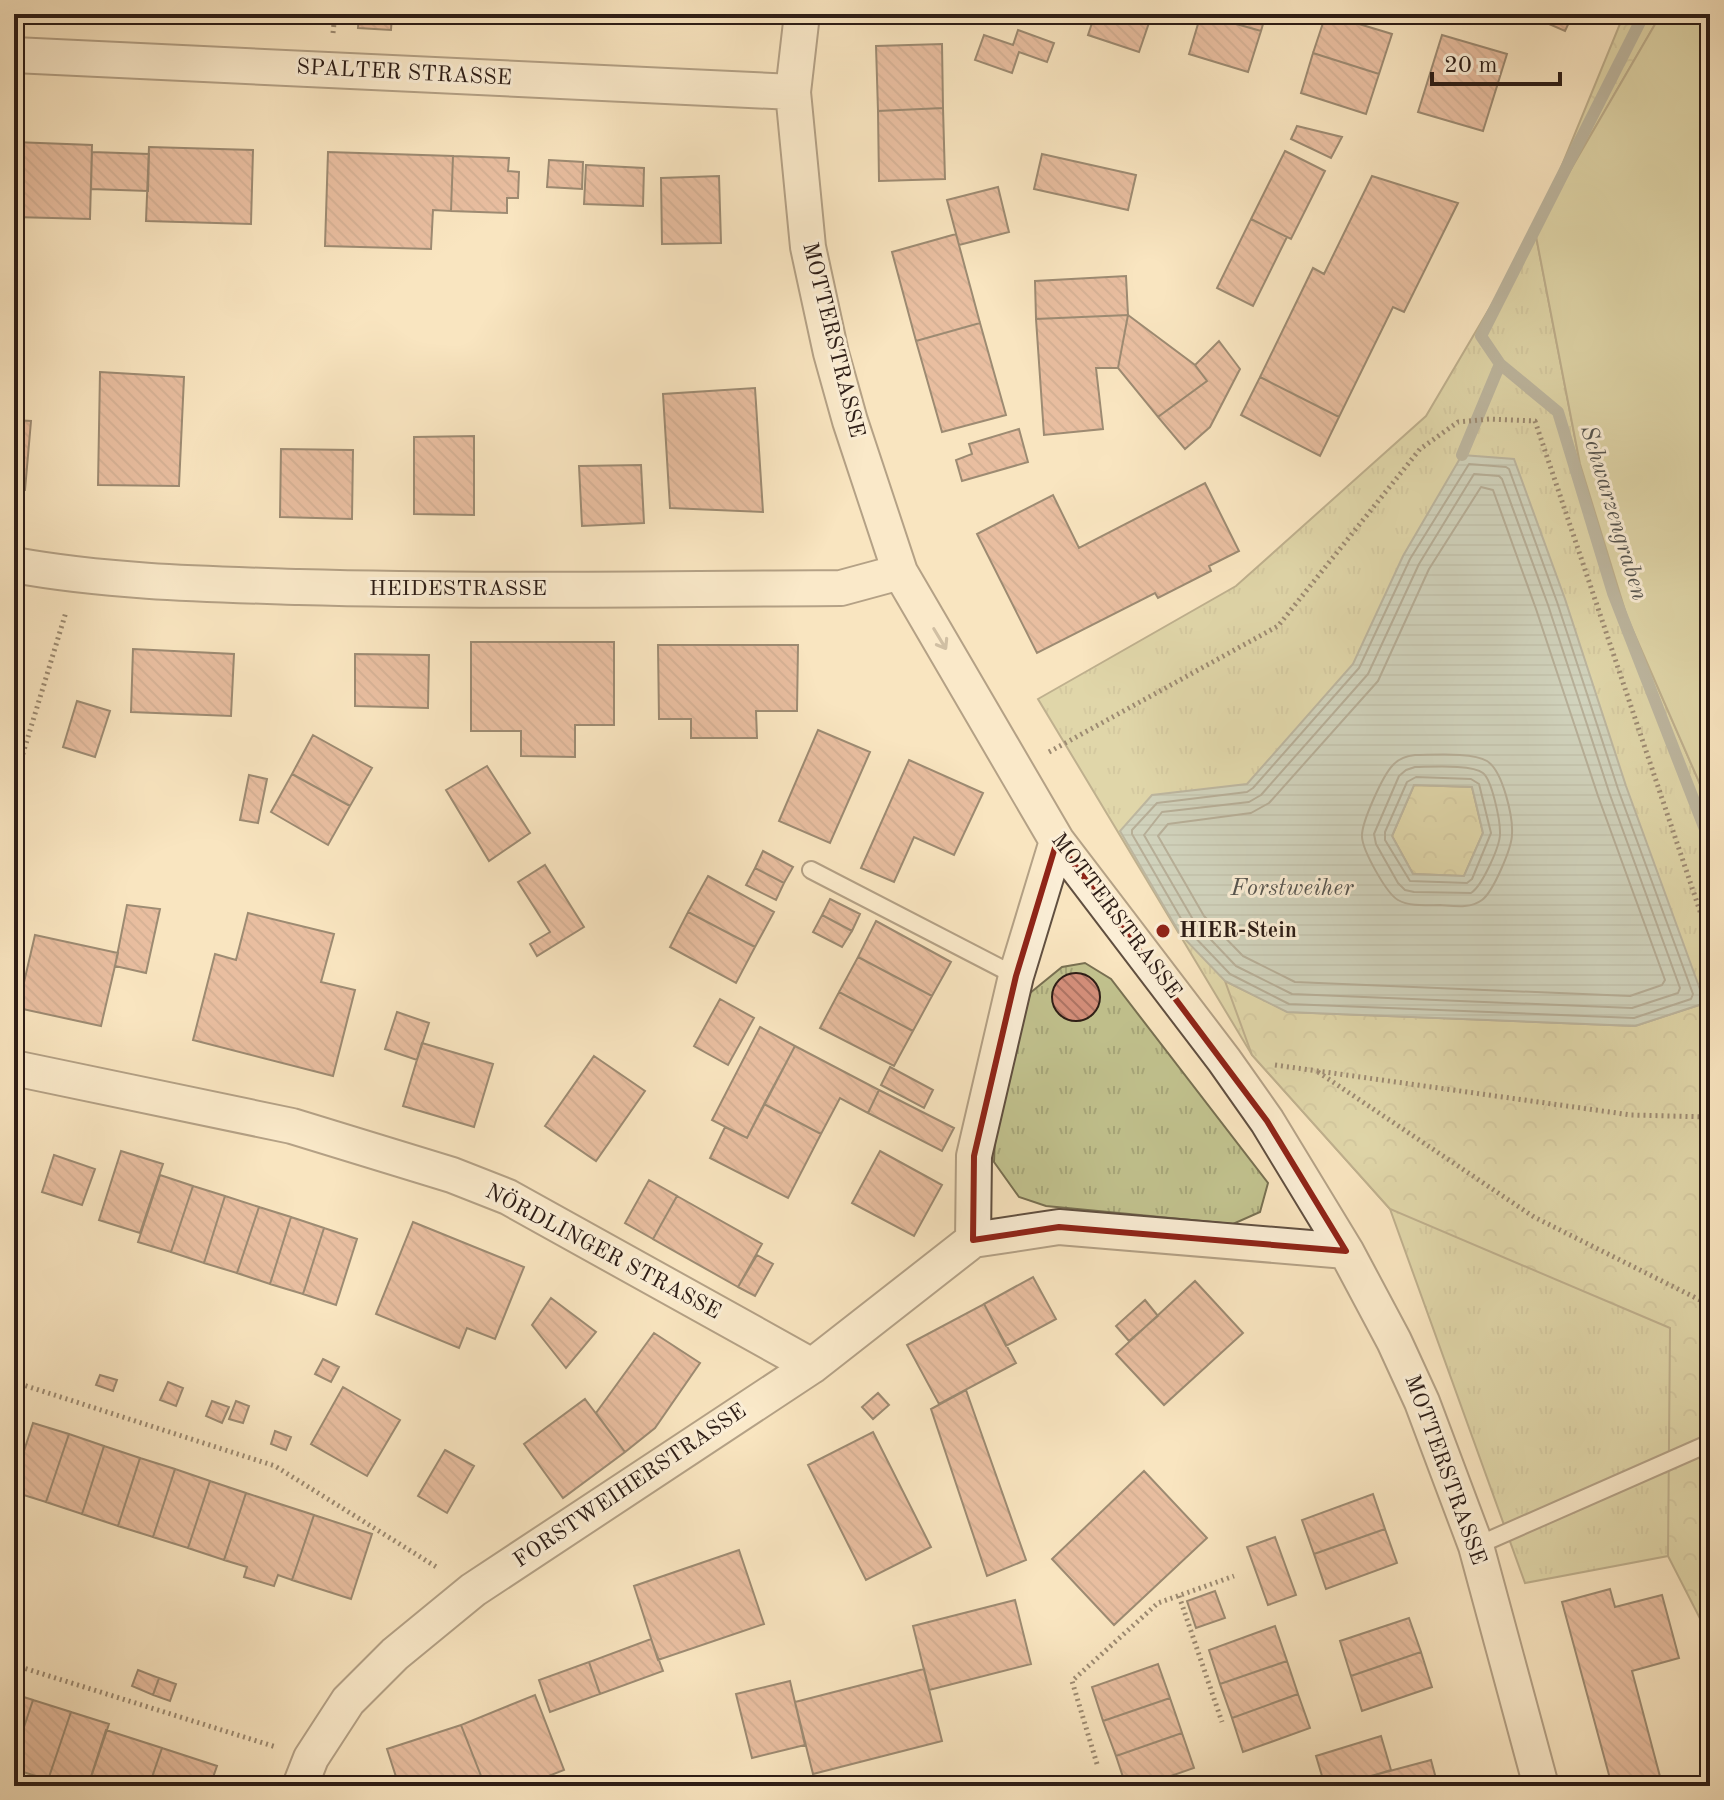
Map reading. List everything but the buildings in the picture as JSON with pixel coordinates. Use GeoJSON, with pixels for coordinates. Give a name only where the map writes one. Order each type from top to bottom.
{"type":"FeatureCollection","features":[{"type":"Feature","properties":{"kind":"street","name":"MOTTERSTRASSE"},"geometry":{"type":"LineString","coordinates":[[802,14],[793,92],[808,247],[850,421],[900,572],[1057,841],[1267,1121],[1346,1251],[1394,1341],[1422,1402],[1476,1546],[1541,1786]]}},
{"type":"Feature","properties":{"kind":"street","name":"SPALTER STRASSE"},"geometry":{"type":"LineString","coordinates":[[14,55],[793,92]]}},
{"type":"Feature","properties":{"kind":"street","name":"HEIDESTRASSE"},"geometry":{"type":"LineString","coordinates":[[14,565],[78,576],[192,584],[365,589],[841,588],[900,572]]}},
{"type":"Feature","properties":{"kind":"street"},"geometry":{"type":"LineString","coordinates":[[973,1240],[974,1156],[1016,976],[1057,841]]}},
{"type":"Feature","properties":{"kind":"street","name":"NÖRDLINGER STRASSE"},"geometry":{"type":"LineString","coordinates":[[14,1068],[292,1126],[452,1175],[508,1197],[812,1366]]}},
{"type":"Feature","properties":{"kind":"street","name":"FORSTWEIHERSTRASSE"},"geometry":{"type":"LineString","coordinates":[[306,1772],[348,1701],[395,1654],[473,1590],[812,1366],[973,1240],[1059,1227],[1346,1251]]}},
{"type":"Feature","properties":{"kind":"lane"},"geometry":{"type":"LineString","coordinates":[[811,870],[1016,976]]}},
{"type":"Feature","properties":{"kind":"lane"},"geometry":{"type":"LineString","coordinates":[[1476,1546],[1710,1443]]}},
{"type":"Feature","properties":{"kind":"path"},"geometry":{"type":"LineString","coordinates":[[1017,770],[1278,626],[1420,449],[1458,422],[1490,419],[1535,421],[1710,941]]}},
{"type":"Feature","properties":{"kind":"path"},"geometry":{"type":"LineString","coordinates":[[14,783],[78,576]]}},
{"type":"Feature","properties":{"kind":"path"},"geometry":{"type":"LineString","coordinates":[[1224,1060],[1314,1069],[1631,1115],[1710,1117]]}},
{"type":"Feature","properties":{"kind":"path"},"geometry":{"type":"LineString","coordinates":[[1314,1069],[1534,1217],[1710,1305]]}},
{"type":"Feature","properties":{"kind":"path"},"geometry":{"type":"LineString","coordinates":[[14,1382],[275,1466],[473,1590]]}},
{"type":"Feature","properties":{"kind":"path"},"geometry":{"type":"LineString","coordinates":[[1097,1764],[1072,1681],[1158,1603],[1234,1576]]}},
{"type":"Feature","properties":{"kind":"path"},"geometry":{"type":"LineString","coordinates":[[1179,1596],[1222,1722]]}},
{"type":"Feature","properties":{"kind":"path"},"geometry":{"type":"LineString","coordinates":[[14,1665],[306,1772]]}},
{"type":"Feature","properties":{"kind":"highlighted area"},"geometry":{"type":"Polygon","coordinates":[[[1057,841],[1267,1121],[1346,1251],[1059,1227],[973,1240],[974,1156],[1016,976],[1057,841]]]}},
{"type":"Feature","properties":{"kind":"green space"},"geometry":{"type":"Polygon","coordinates":[[[1624,14],[1661,14],[1535,231],[1624,14]]]}},
{"type":"Feature","properties":{"kind":"green space"},"geometry":{"type":"Polygon","coordinates":[[[1661,14],[1710,14],[1710,807],[1627,617],[1580,464],[1535,231],[1661,14]]]}},
{"type":"Feature","properties":{"kind":"green space"},"geometry":{"type":"Polygon","coordinates":[[[1535,231],[1580,464],[1627,617],[1710,807],[1710,1508],[1668,1556],[1525,1583],[1390,1209],[1252,1055],[1038,699],[1236,586],[1426,416],[1535,231]]]}},
{"type":"Feature","properties":{"kind":"green space"},"geometry":{"type":"Polygon","coordinates":[[[1414,785],[1472,787],[1483,833],[1464,876],[1413,874],[1392,836],[1414,785]]]}},
{"type":"Feature","properties":{"kind":"green space"},"geometry":{"type":"Polygon","coordinates":[[[1085,963],[1111,979],[1268,1183],[1260,1212],[1233,1224],[1046,1206],[1019,1197],[994,1162],[995,1136],[1030,993],[1062,967],[1085,963]]]}},
{"type":"Feature","properties":{"kind":"green space"},"geometry":{"type":"Polygon","coordinates":[[[1225,981],[1288,1012],[1635,1026],[1705,1003],[1710,998],[1710,1638],[1668,1556],[1670,1328],[1390,1209],[1252,1055],[1225,981]]]}},
{"type":"Feature","properties":{"kind":"water","name":"Forstweiher"},"geometry":{"type":"Polygon","coordinates":[[[1462,455],[1514,459],[1565,599],[1626,786],[1705,1003],[1635,1026],[1287,1012],[1225,981],[1180,934],[1120,831],[1152,795],[1247,784],[1353,664],[1403,556],[1462,455]],[[1414,785],[1392,836],[1413,874],[1464,876],[1483,833],[1472,787],[1414,785]]]}},
{"type":"Feature","properties":{"kind":"waterway","name":"Schwarzengraben"},"geometry":{"type":"LineString","coordinates":[[1644,14],[1481,336],[1500,364],[1558,412],[1613,593],[1710,842]]}},
{"type":"Feature","properties":{"kind":"waterway"},"geometry":{"type":"LineString","coordinates":[[1462,455],[1500,364]]}},
{"type":"Feature","properties":{"kind":"place","name":"HIER-Stein"},"geometry":{"type":"Point","coordinates":[1163,931]}}]}
